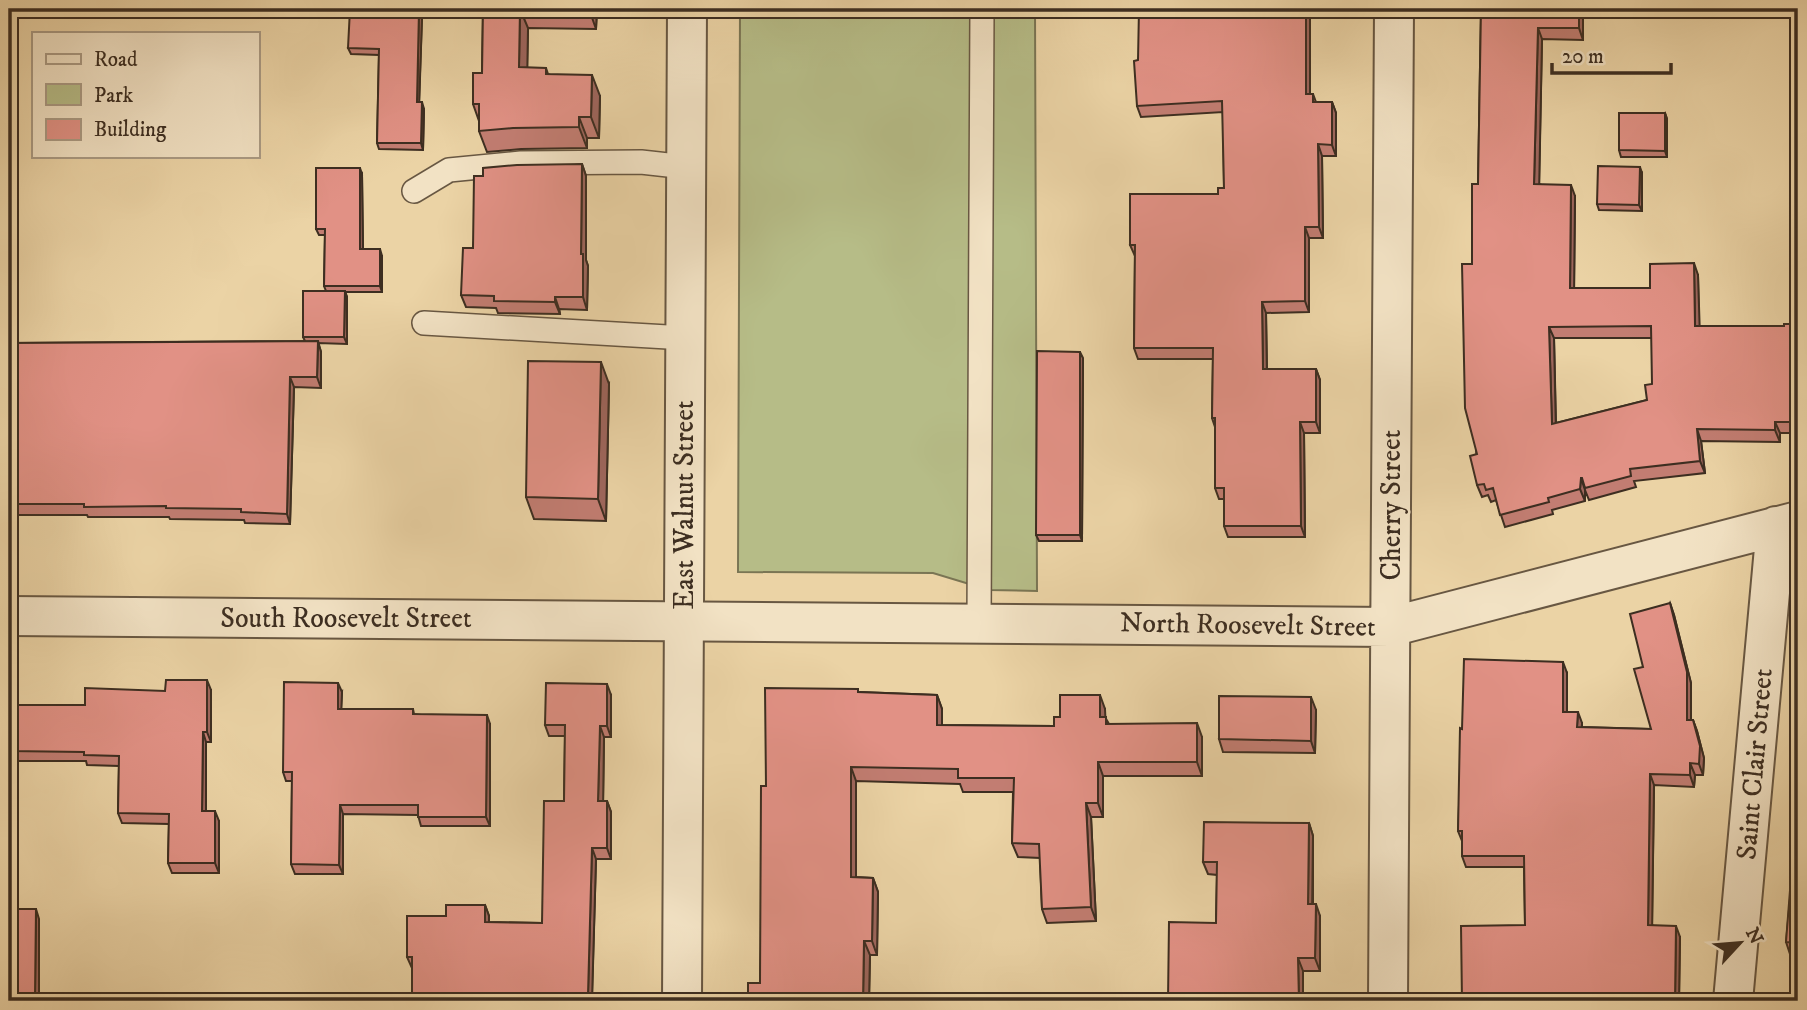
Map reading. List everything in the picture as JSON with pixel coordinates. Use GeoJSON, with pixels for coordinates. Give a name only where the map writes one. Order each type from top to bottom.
{"type":"FeatureCollection","features":[{"type":"Feature","properties":{"kind":"street","name":"East Walnut Street"},"geometry":{"type":"LineString","coordinates":[[682,1001],[687,9]]}},
{"type":"Feature","properties":{"kind":"street","name":"Cherry Street"},"geometry":{"type":"LineString","coordinates":[[1388,1001],[1394,9]]}},
{"type":"Feature","properties":{"kind":"street","name":"North Roosevelt Street"},"geometry":{"type":"LineString","coordinates":[[684,621],[1390,627],[1787,524]]}},
{"type":"Feature","properties":{"kind":"street","name":"Saint Clair Street"},"geometry":{"type":"LineString","coordinates":[[1733,1001],[1787,524]]}},
{"type":"Feature","properties":{"kind":"street","name":"South Roosevelt Street"},"geometry":{"type":"LineString","coordinates":[[9,616],[684,621]]}},
{"type":"Feature","properties":{"kind":"lane"},"geometry":{"type":"LineString","coordinates":[[979,623],[982,9]]}},
{"type":"Feature","properties":{"kind":"lane"},"geometry":{"type":"LineString","coordinates":[[414,191],[449,170],[521,163],[640,162],[686,167]]}},
{"type":"Feature","properties":{"kind":"lane"},"geometry":{"type":"LineString","coordinates":[[424,323],[685,338]]}},
{"type":"Feature","properties":{"kind":"green space"},"geometry":{"type":"Polygon","coordinates":[[[740,9],[1035,9],[1037,591],[989,590],[933,573],[738,572],[740,9]]]}},
{"type":"Feature","properties":{"kind":"building"},"geometry":{"type":"Polygon","coordinates":[[[350,9],[419,10],[417,102],[422,102],[421,143],[377,143],[379,49],[348,48],[350,9]]]}},
{"type":"Feature","properties":{"kind":"building"},"geometry":{"type":"Polygon","coordinates":[[[483,9],[520,9],[519,67],[546,68],[546,74],[592,75],[591,117],[579,117],[579,127],[479,131],[479,104],[473,104],[473,73],[482,73],[483,9]]]}},
{"type":"Feature","properties":{"kind":"building"},"geometry":{"type":"Polygon","coordinates":[[[1139,9],[1306,9],[1306,94],[1313,94],[1313,102],[1332,102],[1332,145],[1318,144],[1319,227],[1305,227],[1305,301],[1262,302],[1263,369],[1316,369],[1316,422],[1300,422],[1301,526],[1224,526],[1224,488],[1215,488],[1213,348],[1134,348],[1135,245],[1130,245],[1130,194],[1218,194],[1218,188],[1224,188],[1222,101],[1137,106],[1134,61],[1138,60],[1139,9]]]}},
{"type":"Feature","properties":{"kind":"building"},"geometry":{"type":"Polygon","coordinates":[[[1481,9],[1579,9],[1579,28],[1538,28],[1534,184],[1571,185],[1570,288],[1650,288],[1650,264],[1694,263],[1695,326],[1798,324],[1798,422],[1775,422],[1775,430],[1697,429],[1700,461],[1630,469],[1631,476],[1585,488],[1581,478],[1580,489],[1548,498],[1549,502],[1500,515],[1493,488],[1486,490],[1484,484],[1477,485],[1470,456],[1477,454],[1465,408],[1462,264],[1472,264],[1472,184],[1478,184],[1481,9]],[[1651,326],[1549,327],[1552,424],[1647,400],[1645,385],[1652,384],[1651,326]]]}},
{"type":"Feature","properties":{"kind":"building"},"geometry":{"type":"Polygon","coordinates":[[[1619,113],[1665,113],[1665,151],[1619,150],[1619,113]]]}},
{"type":"Feature","properties":{"kind":"building"},"geometry":{"type":"Polygon","coordinates":[[[582,164],[583,297],[555,297],[555,302],[494,301],[494,296],[461,295],[463,248],[473,248],[474,176],[483,176],[483,168],[582,164]]]}},
{"type":"Feature","properties":{"kind":"building"},"geometry":{"type":"Polygon","coordinates":[[[1598,166],[1640,167],[1639,205],[1597,204],[1598,166]]]}},
{"type":"Feature","properties":{"kind":"building"},"geometry":{"type":"Polygon","coordinates":[[[316,168],[360,168],[360,249],[380,249],[380,286],[324,286],[325,229],[316,229],[316,168]]]}},
{"type":"Feature","properties":{"kind":"building"},"geometry":{"type":"Polygon","coordinates":[[[303,291],[345,291],[344,337],[303,337],[303,291]]]}},
{"type":"Feature","properties":{"kind":"building"},"geometry":{"type":"Polygon","coordinates":[[[318,341],[317,377],[290,377],[287,514],[166,506],[9,504],[9,343],[318,341]]]}},
{"type":"Feature","properties":{"kind":"building"},"geometry":{"type":"Polygon","coordinates":[[[1037,351],[1080,352],[1080,535],[1036,535],[1037,351]]]}},
{"type":"Feature","properties":{"kind":"building"},"geometry":{"type":"Polygon","coordinates":[[[528,361],[601,362],[598,499],[526,497],[528,361]]]}},
{"type":"Feature","properties":{"kind":"building"},"geometry":{"type":"Polygon","coordinates":[[[1670,603],[1687,672],[1687,720],[1693,720],[1700,746],[1699,764],[1690,763],[1690,775],[1650,774],[1648,925],[1676,926],[1675,1001],[1462,1001],[1461,926],[1525,925],[1524,856],[1462,856],[1462,831],[1458,831],[1464,659],[1563,662],[1563,712],[1578,712],[1577,727],[1651,729],[1634,669],[1643,667],[1630,614],[1670,603]]]}},
{"type":"Feature","properties":{"kind":"building"},"geometry":{"type":"Polygon","coordinates":[[[166,680],[207,680],[202,811],[215,811],[215,863],[168,863],[169,814],[118,813],[119,756],[84,755],[84,752],[9,751],[9,705],[85,705],[85,688],[165,691],[166,680]]]}},
{"type":"Feature","properties":{"kind":"building"},"geometry":{"type":"Polygon","coordinates":[[[284,682],[338,683],[338,709],[413,709],[413,714],[487,715],[486,817],[418,817],[418,805],[340,805],[339,865],[291,864],[292,772],[283,772],[284,682]]]}},
{"type":"Feature","properties":{"kind":"building"},"geometry":{"type":"Polygon","coordinates":[[[546,683],[607,684],[607,726],[600,726],[598,801],[607,801],[607,848],[592,848],[588,995],[605,995],[605,1001],[412,1001],[412,957],[407,957],[407,916],[446,916],[446,905],[485,905],[485,922],[542,923],[544,801],[564,801],[565,725],[545,725],[546,683]]]}},
{"type":"Feature","properties":{"kind":"building"},"geometry":{"type":"Polygon","coordinates":[[[765,688],[858,689],[858,692],[937,695],[937,725],[1054,726],[1054,717],[1060,717],[1060,695],[1100,695],[1100,717],[1106,717],[1106,724],[1197,723],[1197,762],[1098,762],[1098,803],[1086,803],[1091,907],[1042,909],[1039,844],[1012,843],[1014,778],[958,778],[958,769],[851,767],[851,877],[873,878],[872,941],[864,941],[863,1001],[748,1001],[748,983],[760,983],[761,786],[766,786],[765,688]]]}},
{"type":"Feature","properties":{"kind":"building"},"geometry":{"type":"Polygon","coordinates":[[[1219,696],[1311,697],[1311,741],[1219,739],[1219,696]]]}},
{"type":"Feature","properties":{"kind":"building"},"geometry":{"type":"Polygon","coordinates":[[[1798,813],[1798,943],[1786,942],[1798,813]]]}},
{"type":"Feature","properties":{"kind":"building"},"geometry":{"type":"Polygon","coordinates":[[[1204,822],[1309,823],[1308,904],[1316,904],[1315,958],[1298,958],[1299,1001],[1168,1001],[1169,922],[1216,923],[1217,862],[1203,862],[1204,822]]]}},
{"type":"Feature","properties":{"kind":"building"},"geometry":{"type":"Polygon","coordinates":[[[9,909],[36,909],[35,996],[40,996],[40,1001],[9,1001],[9,909]]]}},
{"type":"Feature","properties":{"kind":"building"},"geometry":{"type":"Polygon","coordinates":[[[988,996],[1033,996],[1033,1001],[988,1001],[988,996]]]}}]}
